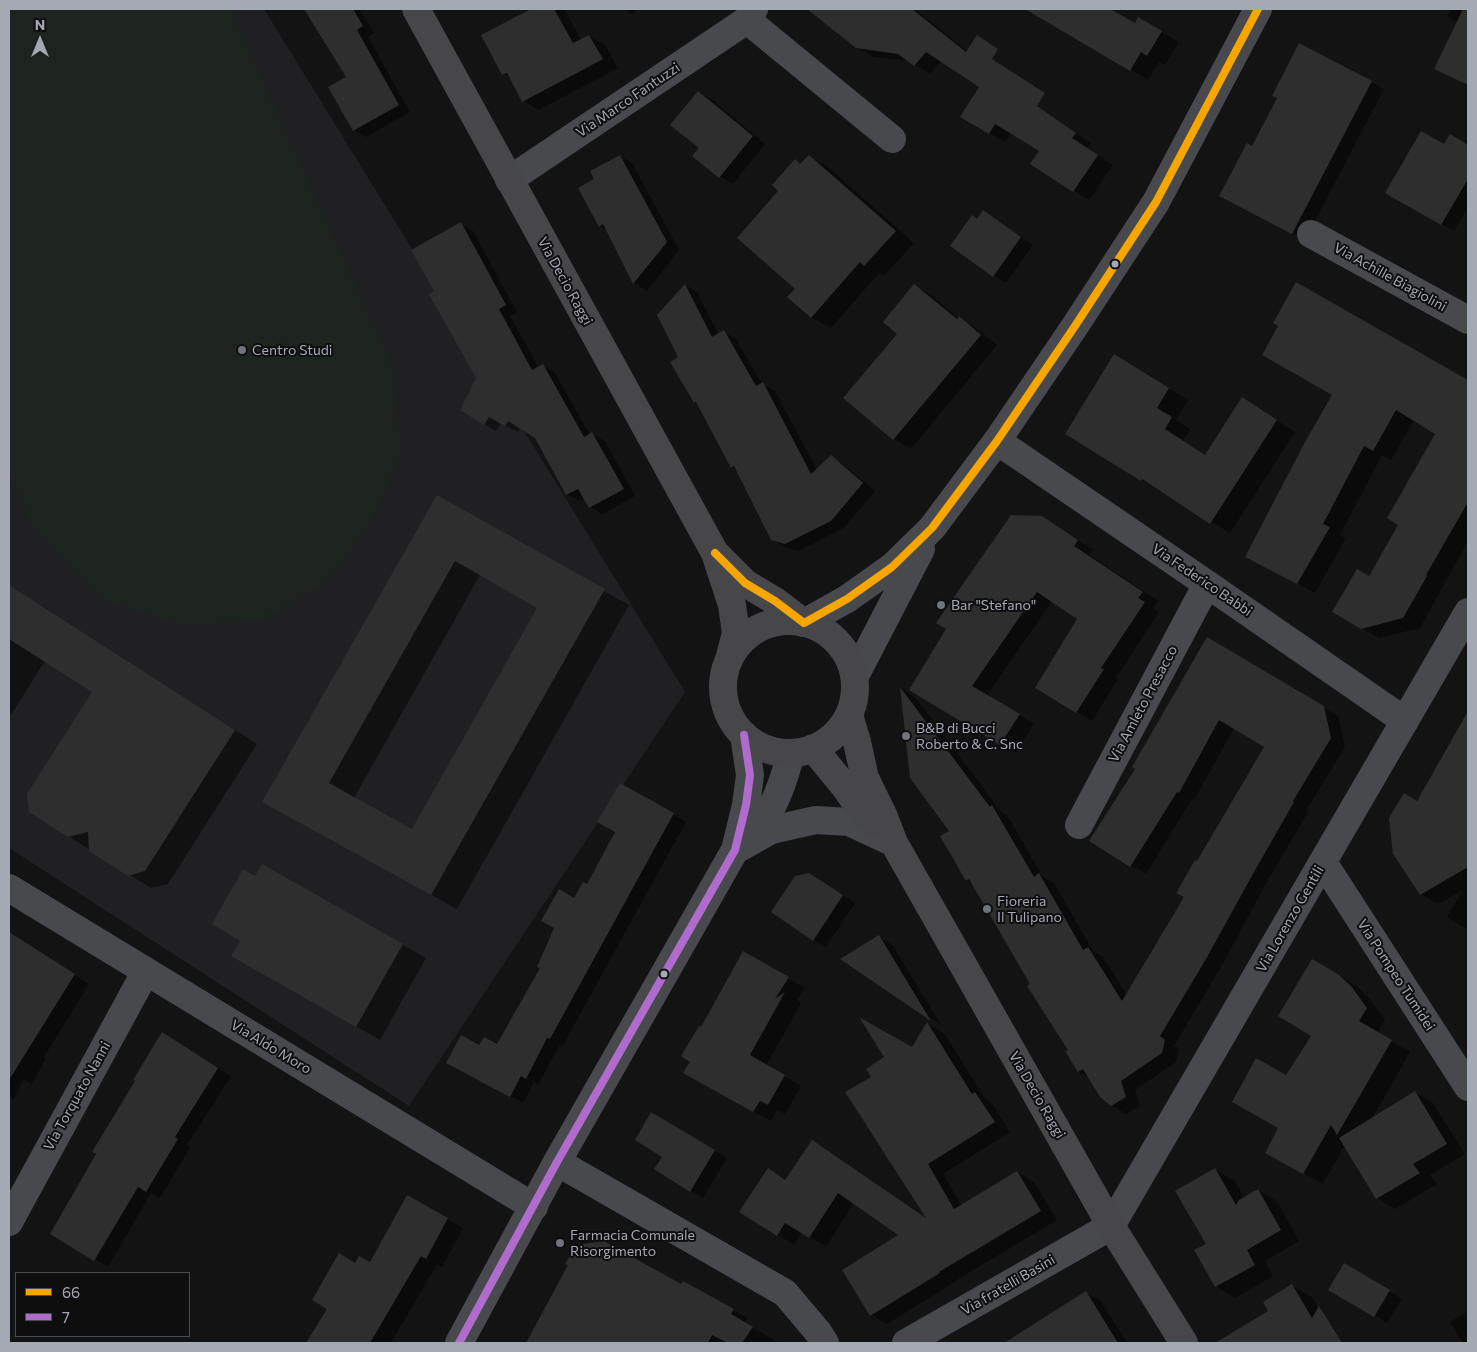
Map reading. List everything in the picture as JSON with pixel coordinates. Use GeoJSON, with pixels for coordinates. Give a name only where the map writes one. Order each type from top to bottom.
{"type":"FeatureCollection","features":[{"type":"Feature","properties":{"kind":"main road","name":"Via Decio Raggi"},"geometry":{"type":"LineString","coordinates":[[416,9],[715,553],[732,605],[736,633],[724,673],[724,700],[728,713],[744,735],[751,741],[766,748],[802,751],[828,740],[840,729],[849,715],[855,696],[854,676],[847,655],[834,638],[815,626],[804,623],[774,622],[760,628],[741,641],[729,660]]}},
{"type":"Feature","properties":{"kind":"main road","name":"Via Decio Raggi"},"geometry":{"type":"LineString","coordinates":[[715,553],[745,583],[775,601],[804,623]]}},
{"type":"Feature","properties":{"kind":"main road","name":"Via Decio Raggi"},"geometry":{"type":"LineString","coordinates":[[849,715],[865,778],[884,816],[894,843],[1111,1226],[1184,1343]]}},
{"type":"Feature","properties":{"kind":"main road","name":"Via Decio Raggi"},"geometry":{"type":"LineString","coordinates":[[802,751],[845,787],[865,816],[894,843]]}},
{"type":"Feature","properties":{"kind":"street"},"geometry":{"type":"LineString","coordinates":[[804,623],[846,599],[892,567],[932,528],[997,441],[1156,202],[1258,9]]}},
{"type":"Feature","properties":{"kind":"street","name":"Via Marco Fantuzzi"},"geometry":{"type":"LineString","coordinates":[[509,180],[751,15],[892,139]]}},
{"type":"Feature","properties":{"kind":"street","name":"Via Achille Biagiolini"},"geometry":{"type":"LineString","coordinates":[[1311,234],[1468,320]]}},
{"type":"Feature","properties":{"kind":"street","name":"Via Federico Babbi"},"geometry":{"type":"LineString","coordinates":[[997,441],[1405,721]]}},
{"type":"Feature","properties":{"kind":"street"},"geometry":{"type":"LineString","coordinates":[[854,676],[932,528]]}},
{"type":"Feature","properties":{"kind":"street","name":"Via Amleto Presacco"},"geometry":{"type":"LineString","coordinates":[[1079,825],[1207,584]]}},
{"type":"Feature","properties":{"kind":"street","name":"Via Lorenzo Gentili"},"geometry":{"type":"LineString","coordinates":[[1111,1226],[1468,612]]}},
{"type":"Feature","properties":{"kind":"street"},"geometry":{"type":"LineString","coordinates":[[735,850],[746,805],[750,775],[744,735]]}},
{"type":"Feature","properties":{"kind":"street"},"geometry":{"type":"LineString","coordinates":[[458,1343],[557,1162],[735,850],[761,824],[773,807],[802,751]]}},
{"type":"Feature","properties":{"kind":"street"},"geometry":{"type":"LineString","coordinates":[[735,850],[771,830],[816,820],[849,822],[894,843]]}},
{"type":"Feature","properties":{"kind":"street","name":"Via Pompeo Tumidei"},"geometry":{"type":"LineString","coordinates":[[1323,862],[1468,1087]]}},
{"type":"Feature","properties":{"kind":"street","name":"Via Aldo Moro"},"geometry":{"type":"LineString","coordinates":[[9,888],[534,1207]]}},
{"type":"Feature","properties":{"kind":"street","name":"Via Torquato Nanni"},"geometry":{"type":"LineString","coordinates":[[9,1222],[146,971]]}},
{"type":"Feature","properties":{"kind":"street"},"geometry":{"type":"LineString","coordinates":[[557,1162],[784,1293],[818,1332],[825,1343]]}},
{"type":"Feature","properties":{"kind":"street","name":"Via fratelli Basini"},"geometry":{"type":"LineString","coordinates":[[906,1343],[1111,1226]]}},
{"type":"Feature","properties":{"kind":"shaded area","name":"Centro Studi"},"geometry":{"type":"Polygon","coordinates":[[[9,9],[264,9],[685,692],[409,1106],[9,848],[9,9]]]}},
{"type":"Feature","properties":{"kind":"shaded area"},"geometry":{"type":"Polygon","coordinates":[[[9,9],[230,9],[392,365],[402,454],[370,522],[331,580],[263,620],[186,626],[99,597],[31,525],[9,470],[9,9]]]}},
{"type":"Feature","properties":{"kind":"building"},"geometry":{"type":"Polygon","coordinates":[[[304,9],[353,9],[363,26],[357,30],[399,105],[353,131],[328,87],[346,77],[304,9]]]}},
{"type":"Feature","properties":{"kind":"building"},"geometry":{"type":"Polygon","coordinates":[[[531,9],[554,9],[573,43],[589,35],[603,59],[522,102],[507,73],[502,75],[481,35],[531,9]]]}},
{"type":"Feature","properties":{"kind":"building"},"geometry":{"type":"Polygon","coordinates":[[[807,9],[912,9],[966,52],[977,35],[998,49],[992,59],[1045,93],[1037,106],[1076,133],[1072,138],[1098,155],[1073,192],[1030,164],[1039,151],[995,124],[989,134],[960,117],[979,87],[926,52],[914,66],[898,54],[856,48],[807,9]]]}},
{"type":"Feature","properties":{"kind":"building"},"geometry":{"type":"Polygon","coordinates":[[[1025,9],[1110,9],[1135,23],[1138,17],[1162,31],[1147,56],[1141,52],[1130,71],[1025,9]]]}},
{"type":"Feature","properties":{"kind":"building"},"geometry":{"type":"Polygon","coordinates":[[[1463,9],[1468,9],[1468,85],[1434,69],[1463,9]]]}},
{"type":"Feature","properties":{"kind":"building"},"geometry":{"type":"Polygon","coordinates":[[[1299,43],[1372,81],[1292,234],[1219,196],[1247,143],[1252,146],[1277,98],[1272,96],[1299,43]]]}},
{"type":"Feature","properties":{"kind":"building"},"geometry":{"type":"Polygon","coordinates":[[[698,91],[753,136],[719,178],[692,156],[699,148],[670,125],[698,91]]]}},
{"type":"Feature","properties":{"kind":"building"},"geometry":{"type":"Polygon","coordinates":[[[1421,131],[1444,144],[1450,134],[1468,145],[1468,179],[1441,225],[1385,193],[1421,131]]]}},
{"type":"Feature","properties":{"kind":"building"},"geometry":{"type":"Polygon","coordinates":[[[620,155],[667,242],[633,284],[603,224],[599,227],[578,188],[594,179],[590,171],[620,155]]]}},
{"type":"Feature","properties":{"kind":"building"},"geometry":{"type":"Polygon","coordinates":[[[809,155],[896,231],[864,266],[860,262],[811,318],[787,297],[795,289],[737,238],[778,191],[772,185],[795,159],[800,164],[809,155]]]}},
{"type":"Feature","properties":{"kind":"building"},"geometry":{"type":"Polygon","coordinates":[[[983,210],[1021,237],[993,277],[950,246],[972,215],[977,219],[983,210]]]}},
{"type":"Feature","properties":{"kind":"building"},"geometry":{"type":"Polygon","coordinates":[[[461,222],[506,305],[499,309],[532,370],[543,364],[584,437],[592,432],[624,489],[589,508],[578,489],[566,495],[535,438],[508,421],[505,426],[489,417],[484,425],[460,410],[476,378],[429,294],[434,291],[411,250],[461,222]]]}},
{"type":"Feature","properties":{"kind":"building"},"geometry":{"type":"Polygon","coordinates":[[[1296,282],[1468,380],[1468,502],[1403,618],[1361,629],[1332,612],[1357,569],[1369,576],[1398,525],[1387,518],[1435,434],[1396,410],[1373,451],[1364,446],[1323,524],[1330,527],[1297,584],[1245,557],[1305,442],[1332,395],[1262,355],[1278,326],[1273,323],[1296,282]]]}},
{"type":"Feature","properties":{"kind":"building"},"geometry":{"type":"Polygon","coordinates":[[[685,284],[712,337],[724,330],[756,386],[763,382],[811,474],[831,455],[863,483],[831,521],[785,544],[771,540],[734,466],[731,468],[696,402],[694,403],[670,362],[678,357],[657,315],[685,284]]]}},
{"type":"Feature","properties":{"kind":"building"},"geometry":{"type":"Polygon","coordinates":[[[914,284],[957,319],[959,316],[981,335],[893,440],[843,398],[897,334],[883,322],[914,284]]]}},
{"type":"Feature","properties":{"kind":"building"},"geometry":{"type":"Polygon","coordinates":[[[1114,354],[1169,388],[1157,408],[1172,417],[1165,429],[1205,455],[1242,397],[1277,420],[1210,524],[1142,479],[1141,481],[1065,434],[1114,354]]]}},
{"type":"Feature","properties":{"kind":"building"},"geometry":{"type":"Polygon","coordinates":[[[437,495],[605,589],[431,895],[262,802],[437,495]],[[455,561],[329,783],[412,829],[537,608],[455,561]]]}},
{"type":"Feature","properties":{"kind":"building"},"geometry":{"type":"Polygon","coordinates":[[[1011,515],[1042,516],[1078,540],[1074,546],[1143,592],[1138,598],[1145,602],[1101,668],[1104,669],[1076,713],[1035,688],[1077,619],[1037,592],[972,686],[1020,714],[1000,745],[909,690],[946,629],[936,623],[1011,515]]]}},
{"type":"Feature","properties":{"kind":"building"},"geometry":{"type":"Polygon","coordinates":[[[9,585],[235,730],[145,871],[128,876],[89,851],[88,832],[68,837],[29,812],[27,794],[92,692],[9,639],[9,585]]]}},
{"type":"Feature","properties":{"kind":"building"},"geometry":{"type":"Polygon","coordinates":[[[1207,637],[1324,706],[1331,738],[1293,801],[1206,959],[1160,1036],[1165,1040],[1162,1053],[1121,1081],[1126,1097],[1111,1106],[1100,1097],[1083,1069],[1078,1072],[1065,1051],[1068,1050],[1027,986],[1030,984],[969,879],[966,881],[940,836],[949,831],[910,778],[900,687],[990,807],[992,805],[1034,877],[1039,873],[1083,950],[1088,947],[1122,1001],[1184,897],[1176,893],[1264,747],[1219,720],[1179,793],[1177,792],[1130,867],[1089,841],[1135,769],[1132,767],[1207,637]]]}},
{"type":"Feature","properties":{"kind":"building"},"geometry":{"type":"Polygon","coordinates":[[[1468,711],[1468,867],[1420,895],[1393,854],[1389,818],[1404,793],[1417,801],[1468,711]]]}},
{"type":"Feature","properties":{"kind":"building"},"geometry":{"type":"Polygon","coordinates":[[[620,783],[674,813],[550,1039],[547,1038],[526,1079],[521,1076],[510,1097],[446,1063],[461,1035],[479,1045],[484,1037],[497,1044],[540,968],[537,967],[554,928],[541,921],[559,889],[574,898],[583,882],[587,884],[615,832],[597,822],[620,783]]]}},
{"type":"Feature","properties":{"kind":"building"},"geometry":{"type":"Polygon","coordinates":[[[262,864],[403,944],[356,1027],[231,956],[240,941],[212,924],[243,869],[255,876],[262,864]]]}},
{"type":"Feature","properties":{"kind":"building"},"geometry":{"type":"Polygon","coordinates":[[[809,873],[843,895],[813,941],[771,912],[795,876],[809,873]]]}},
{"type":"Feature","properties":{"kind":"building"},"geometry":{"type":"Polygon","coordinates":[[[9,932],[75,974],[9,1080],[9,932]]]}},
{"type":"Feature","properties":{"kind":"building"},"geometry":{"type":"Polygon","coordinates":[[[879,935],[931,1021],[840,959],[879,935]]]}},
{"type":"Feature","properties":{"kind":"building"},"geometry":{"type":"Polygon","coordinates":[[[743,951],[789,977],[775,999],[785,992],[750,1055],[785,1075],[768,1105],[760,1101],[753,1112],[683,1073],[690,1062],[681,1056],[699,1026],[701,1027],[743,951]]]}},
{"type":"Feature","properties":{"kind":"building"},"geometry":{"type":"Polygon","coordinates":[[[1312,959],[1338,974],[1351,986],[1367,1008],[1359,1021],[1392,1040],[1337,1135],[1331,1125],[1303,1174],[1265,1153],[1278,1128],[1232,1102],[1256,1058],[1286,1075],[1311,1036],[1278,1016],[1312,959]]]}},
{"type":"Feature","properties":{"kind":"building"},"geometry":{"type":"Polygon","coordinates":[[[859,1017],[912,1047],[927,1022],[972,1094],[975,1092],[995,1122],[928,1164],[954,1209],[1017,1171],[1041,1211],[870,1316],[842,1270],[898,1235],[838,1193],[809,1238],[785,1223],[777,1236],[739,1212],[768,1168],[785,1180],[812,1140],[926,1218],[845,1092],[871,1077],[866,1069],[884,1057],[859,1017]]]}},
{"type":"Feature","properties":{"kind":"building"},"geometry":{"type":"Polygon","coordinates":[[[162,1032],[218,1068],[175,1137],[178,1139],[146,1192],[138,1187],[94,1261],[50,1234],[96,1154],[92,1152],[162,1032]]]}},
{"type":"Feature","properties":{"kind":"building"},"geometry":{"type":"Polygon","coordinates":[[[1415,1091],[1447,1144],[1413,1164],[1420,1173],[1376,1199],[1339,1138],[1415,1091]]]}},
{"type":"Feature","properties":{"kind":"building"},"geometry":{"type":"Polygon","coordinates":[[[651,1112],[715,1150],[690,1192],[654,1169],[662,1157],[635,1140],[651,1112]]]}},
{"type":"Feature","properties":{"kind":"building"},"geometry":{"type":"Polygon","coordinates":[[[1215,1168],[1236,1205],[1239,1200],[1258,1189],[1281,1230],[1247,1250],[1255,1265],[1215,1287],[1194,1250],[1206,1244],[1175,1191],[1215,1168]]]}},
{"type":"Feature","properties":{"kind":"building"},"geometry":{"type":"Polygon","coordinates":[[[407,1195],[448,1218],[426,1259],[421,1256],[370,1343],[306,1343],[327,1309],[312,1300],[339,1253],[355,1263],[359,1256],[370,1262],[407,1195]]]}},
{"type":"Feature","properties":{"kind":"building"},"geometry":{"type":"Polygon","coordinates":[[[604,1241],[681,1284],[683,1281],[734,1309],[731,1314],[753,1327],[742,1343],[728,1343],[712,1335],[708,1343],[526,1343],[568,1265],[565,1264],[576,1245],[604,1241]]]}},
{"type":"Feature","properties":{"kind":"building"},"geometry":{"type":"Polygon","coordinates":[[[1344,1263],[1390,1290],[1374,1317],[1328,1290],[1344,1263]]]}},
{"type":"Feature","properties":{"kind":"building"},"geometry":{"type":"Polygon","coordinates":[[[1292,1284],[1312,1318],[1319,1306],[1342,1343],[1215,1343],[1268,1311],[1263,1302],[1292,1284]]]}},
{"type":"Feature","properties":{"kind":"building"},"geometry":{"type":"Polygon","coordinates":[[[1086,1291],[1118,1343],[1004,1343],[1086,1291]]]}},
{"type":"Feature","properties":{"kind":"transit line","name":"66"},"geometry":{"type":"LineString","coordinates":[[715,553],[745,583],[775,601],[804,623],[847,599],[892,567],[932,528],[997,441],[1156,202],[1258,9]]}},
{"type":"Feature","properties":{"kind":"transit line","name":"7"},"geometry":{"type":"LineString","coordinates":[[459,1343],[557,1162],[735,850],[746,805],[750,775],[744,735]]}},
{"type":"Feature","properties":{"kind":"place","name":"Centro Studi"},"geometry":{"type":"Point","coordinates":[242,350]}},
{"type":"Feature","properties":{"kind":"place","name":"Bar \"Stefano\""},"geometry":{"type":"Point","coordinates":[941,605]}},
{"type":"Feature","properties":{"kind":"place","name":"B&B di Bucci Roberto & C. Snc"},"geometry":{"type":"Point","coordinates":[906,736]}},
{"type":"Feature","properties":{"kind":"place","name":"Fioreria Il Tulipano"},"geometry":{"type":"Point","coordinates":[987,909]}},
{"type":"Feature","properties":{"kind":"place","name":"Farmacia Comunale Risorgimento"},"geometry":{"type":"Point","coordinates":[560,1243]}}]}
